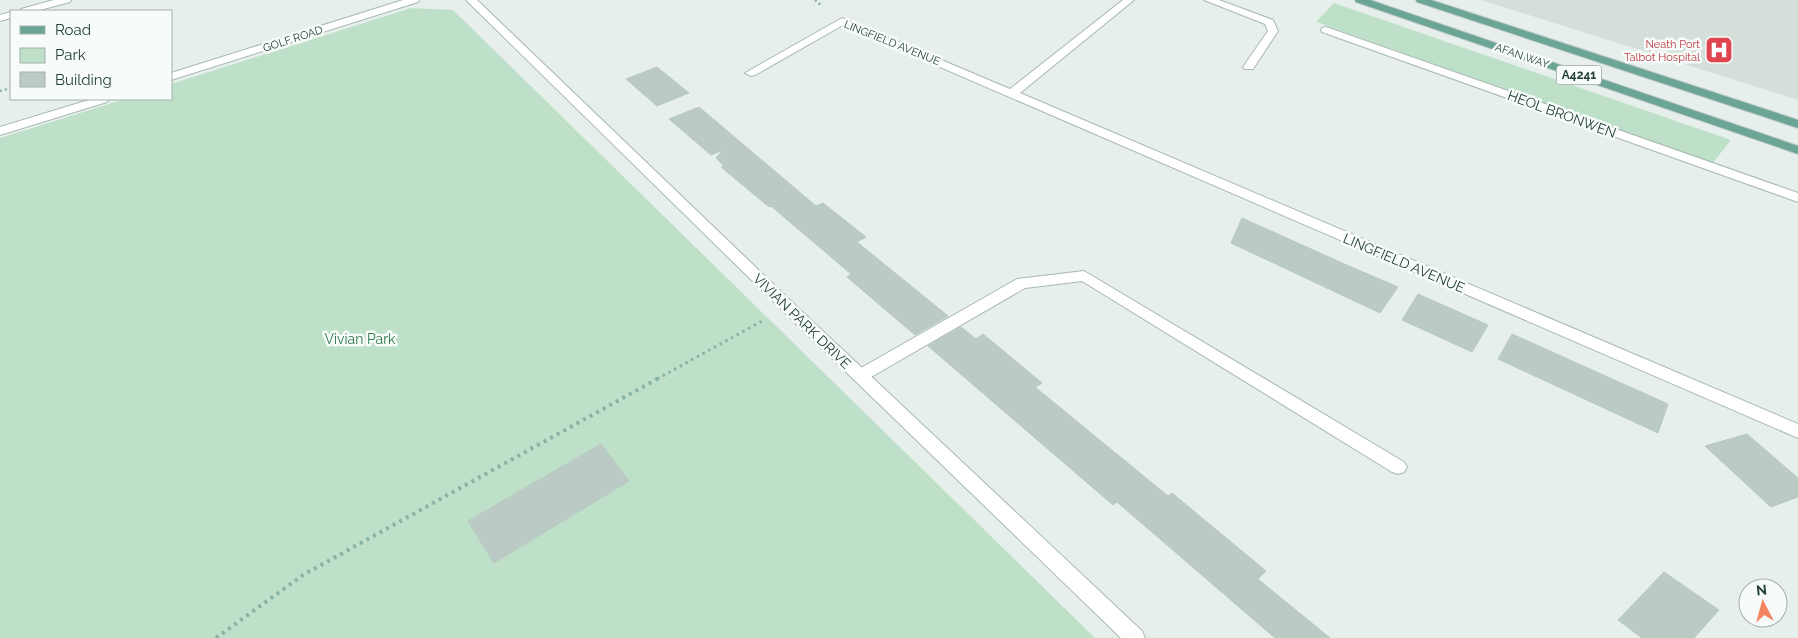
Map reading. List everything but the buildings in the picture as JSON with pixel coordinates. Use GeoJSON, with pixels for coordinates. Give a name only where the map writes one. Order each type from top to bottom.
{"type":"FeatureCollection","features":[{"type":"Feature","properties":{"kind":"main road","name":"AFAN WAY"},"geometry":{"type":"LineString","coordinates":[[1360,0],[1798,150]]}},
{"type":"Feature","properties":{"kind":"main road","name":"AFAN WAY"},"geometry":{"type":"LineString","coordinates":[[1421,0],[1798,124]]}},
{"type":"Feature","properties":{"kind":"street"},"geometry":{"type":"LineString","coordinates":[[29,10],[66,0]]}},
{"type":"Feature","properties":{"kind":"street","name":"GOLF ROAD"},"geometry":{"type":"LineString","coordinates":[[172,77],[414,0]]}},
{"type":"Feature","properties":{"kind":"street","name":"VIVIAN PARK DRIVE"},"geometry":{"type":"LineString","coordinates":[[471,0],[788,308],[1136,638]]}},
{"type":"Feature","properties":{"kind":"street"},"geometry":{"type":"LineString","coordinates":[[1011,94],[1129,0]]}},
{"type":"Feature","properties":{"kind":"street"},"geometry":{"type":"LineString","coordinates":[[1209,0],[1269,22],[1273,31],[1249,67]]}},
{"type":"Feature","properties":{"kind":"street","name":"LINGFIELD AVENUE"},"geometry":{"type":"LineString","coordinates":[[751,73],[842,21],[1798,431]]}},
{"type":"Feature","properties":{"kind":"street","name":"HEOL BRONWEN"},"geometry":{"type":"LineString","coordinates":[[1326,30],[1798,198]]}},
{"type":"Feature","properties":{"kind":"street"},"geometry":{"type":"LineString","coordinates":[[0,131],[100,100]]}},
{"type":"Feature","properties":{"kind":"street"},"geometry":{"type":"LineString","coordinates":[[860,376],[1022,283],[1084,276],[1398,467]]}},
{"type":"Feature","properties":{"kind":"path"},"geometry":{"type":"LineString","coordinates":[[216,638],[303,575],[788,308]]}},
{"type":"Feature","properties":{"kind":"shaded area","name":"Neath Port Talbot Hospital"},"geometry":{"type":"Polygon","coordinates":[[[1481,0],[1798,0],[1798,100],[1481,0]]]}},
{"type":"Feature","properties":{"kind":"green space"},"geometry":{"type":"Polygon","coordinates":[[[1334,3],[1731,140],[1712,164],[1316,22],[1334,3]]]}},
{"type":"Feature","properties":{"kind":"green space","name":"Vivian Park"},"geometry":{"type":"Polygon","coordinates":[[[411,8],[453,10],[1095,638],[0,638],[0,138],[122,100],[172,100],[172,84],[411,8]]]}},
{"type":"Feature","properties":{"kind":"place","name":"Neath Port Talbot Hospital"},"geometry":{"type":"Point","coordinates":[1719,50]}}]}
